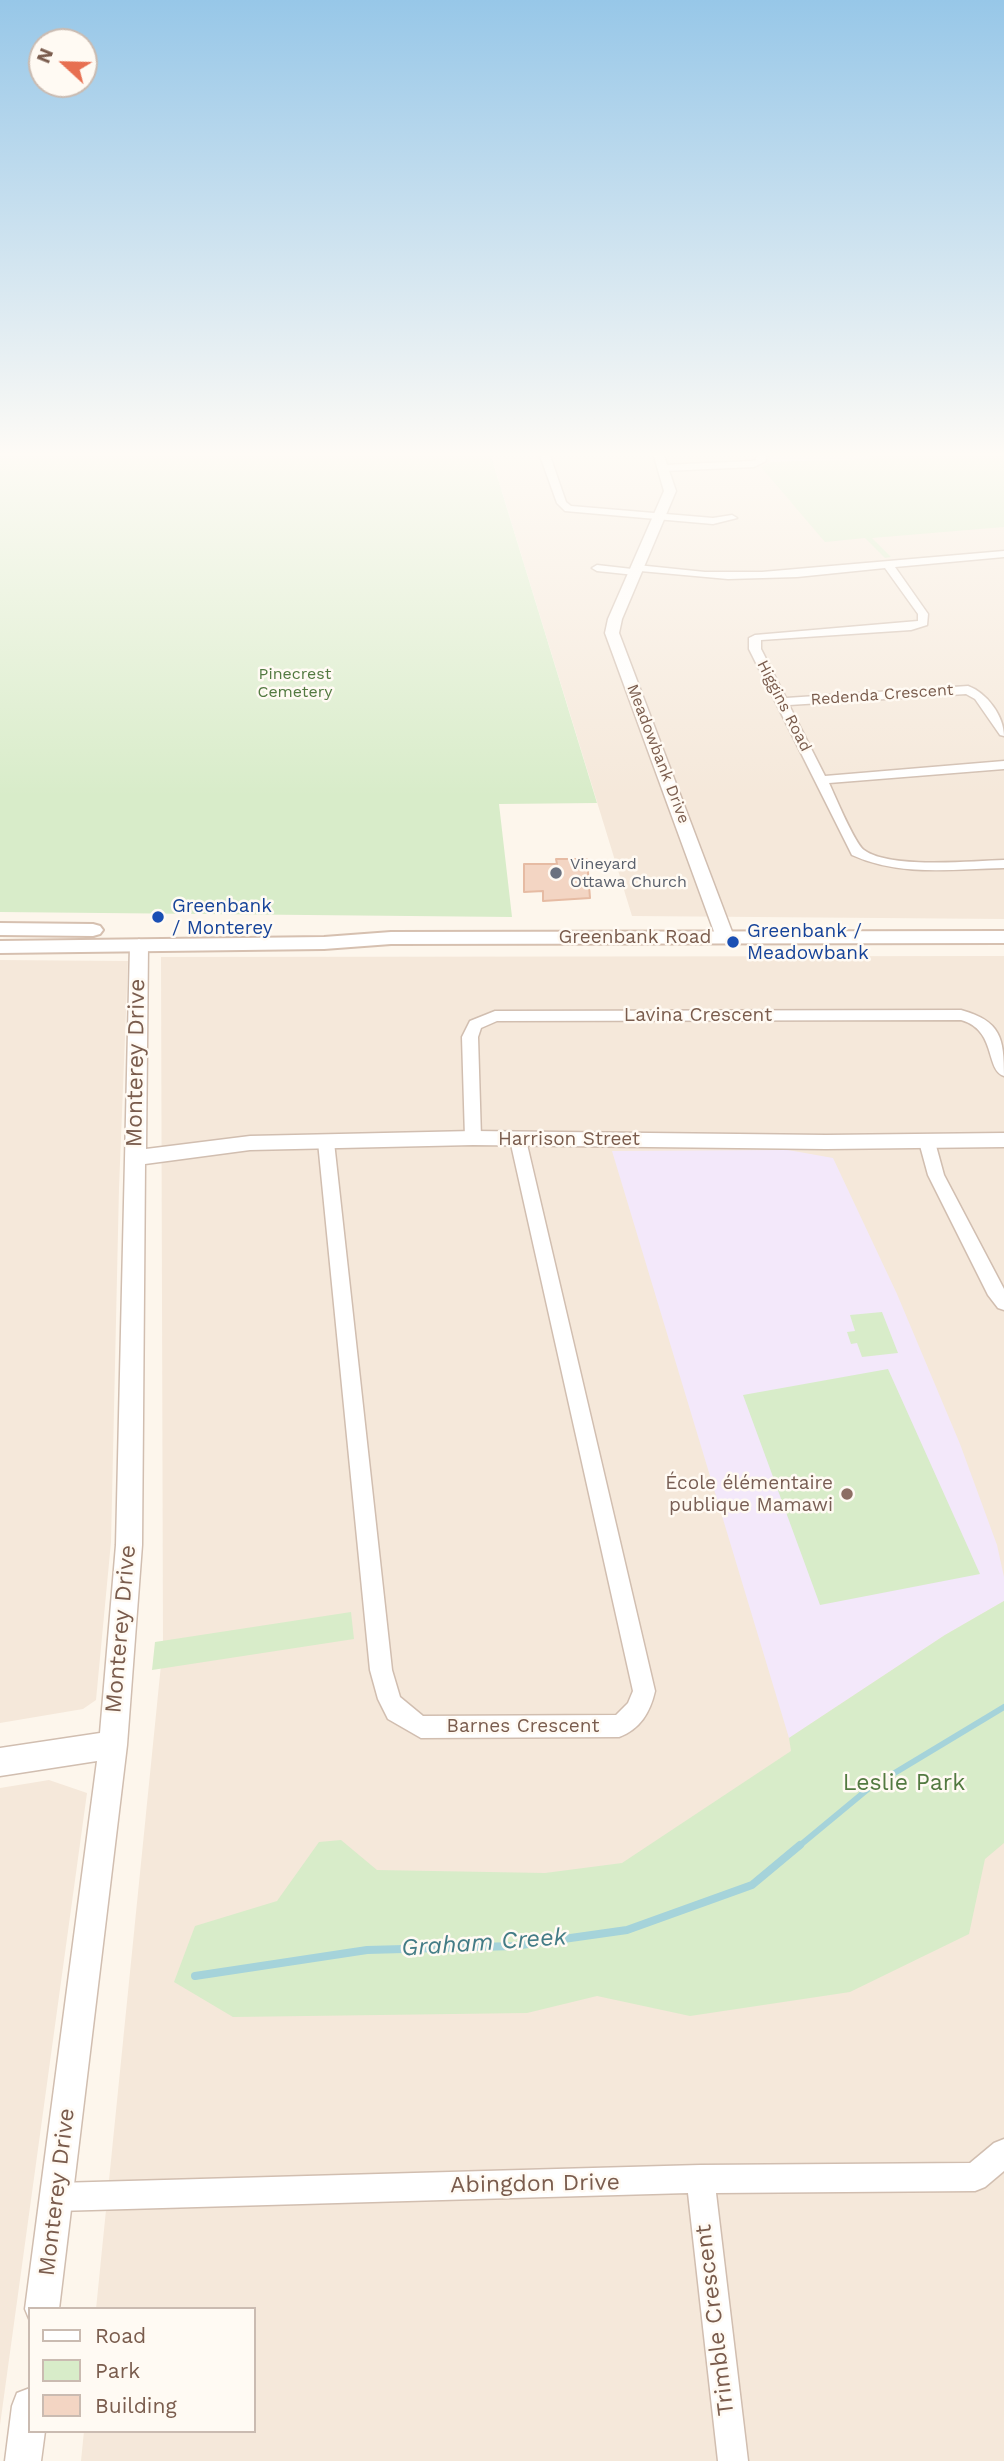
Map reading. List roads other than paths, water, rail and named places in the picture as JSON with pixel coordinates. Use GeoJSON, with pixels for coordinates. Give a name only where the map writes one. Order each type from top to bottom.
{"type":"FeatureCollection","features":[{"type":"Feature","properties":{"kind":"main road","name":"Greenbank Road"},"geometry":{"type":"LineString","coordinates":[[0,929],[256,931],[391,938],[1004,937]]}},
{"type":"Feature","properties":{"kind":"main road","name":"Greenbank Road"},"geometry":{"type":"LineString","coordinates":[[0,947],[324,943],[391,938]]}},
{"type":"Feature","properties":{"kind":"street"},"geometry":{"type":"LineString","coordinates":[[597,568],[728,576],[859,568]]}},
{"type":"Feature","properties":{"kind":"street","name":"Higgins Road"},"geometry":{"type":"LineString","coordinates":[[890,568],[923,614],[923,623],[911,627],[755,638],[755,649],[856,852],[869,860],[898,865],[1004,863]]}},
{"type":"Feature","properties":{"kind":"street","name":"Meadowbank Drive"},"geometry":{"type":"LineString","coordinates":[[636,570],[615,619],[612,633],[725,937]]}},
{"type":"Feature","properties":{"kind":"street","name":"Redenda Crescent"},"geometry":{"type":"LineString","coordinates":[[783,702],[968,690],[979,697],[1004,732]]}},
{"type":"Feature","properties":{"kind":"street"},"geometry":{"type":"LineString","coordinates":[[821,780],[1004,765]]}},
{"type":"Feature","properties":{"kind":"street","name":"Monterey Drive"},"geometry":{"type":"LineString","coordinates":[[42,2307],[113,1745],[129,1545],[139,946]]}},
{"type":"Feature","properties":{"kind":"street","name":"Lavina Crescent"},"geometry":{"type":"LineString","coordinates":[[473,1138],[470,1037],[475,1025],[495,1016],[961,1014],[976,1018],[988,1027],[1004,1070]]}},
{"type":"Feature","properties":{"kind":"street","name":"Harrison Street"},"geometry":{"type":"LineString","coordinates":[[134,1157],[250,1143],[473,1138],[927,1142],[1004,1140]]}},
{"type":"Feature","properties":{"kind":"street","name":"Barnes Crescent"},"geometry":{"type":"LineString","coordinates":[[326,1142],[381,1670],[390,1702],[398,1716],[421,1727],[619,1726],[632,1718],[641,1705],[644,1690],[518,1140]]}},
{"type":"Feature","properties":{"kind":"street"},"geometry":{"type":"LineString","coordinates":[[927,1142],[936,1175],[994,1290],[1004,1303]]}},
{"type":"Feature","properties":{"kind":"street"},"geometry":{"type":"LineString","coordinates":[[0,1762],[113,1745]]}},
{"type":"Feature","properties":{"kind":"street","name":"Abingdon Drive"},"geometry":{"type":"LineString","coordinates":[[57,2197],[699,2179],[975,2178],[1004,2153]]}},
{"type":"Feature","properties":{"kind":"street","name":"Trimble Crescent"},"geometry":{"type":"LineString","coordinates":[[699,2179],[733,2461]]}},
{"type":"Feature","properties":{"kind":"street"},"geometry":{"type":"LineString","coordinates":[[23,2461],[28,2422]]}},
{"type":"Feature","properties":{"kind":"waterway","name":"Graham Creek"},"geometry":{"type":"LineString","coordinates":[[798,1847],[868,1789],[1004,1707]]}},
{"type":"Feature","properties":{"kind":"waterway","name":"Graham Creek"},"geometry":{"type":"LineString","coordinates":[[195,1976],[367,1950],[514,1946],[627,1930],[752,1885],[800,1845]]}},
{"type":"Feature","properties":{"kind":"place","name":"Vineyard Ottawa Church"},"geometry":{"type":"Point","coordinates":[556,873]}},
{"type":"Feature","properties":{"kind":"place","name":"Greenbank / Monterey"},"geometry":{"type":"Point","coordinates":[158,917]}},
{"type":"Feature","properties":{"kind":"place","name":"Greenbank / Meadowbank"},"geometry":{"type":"Point","coordinates":[733,942]}},
{"type":"Feature","properties":{"kind":"place","name":"École élémentaire publique Mamawi"},"geometry":{"type":"Point","coordinates":[847,1494]}},
{"type":"Feature","properties":{"kind":"park label","name":"Pinecrest Cemetery"},"geometry":{"type":"Point","coordinates":[295,683]}},
{"type":"Feature","properties":{"kind":"park label","name":"Leslie Park"},"geometry":{"type":"Point","coordinates":[904,1783]}}]}
